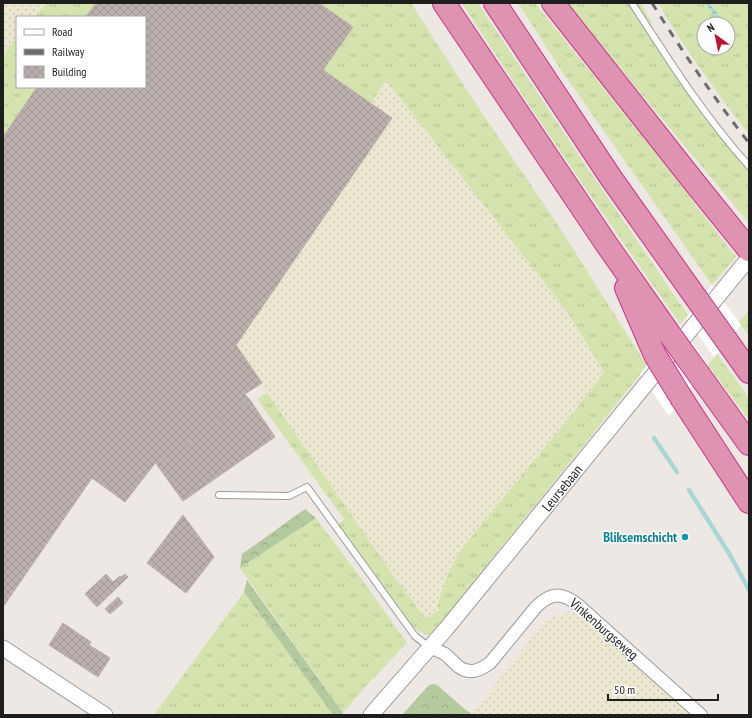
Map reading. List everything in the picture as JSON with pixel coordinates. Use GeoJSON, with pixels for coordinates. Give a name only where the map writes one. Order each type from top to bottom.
{"type":"FeatureCollection","features":[{"type":"Feature","properties":{"kind":"highway"},"geometry":{"type":"LineString","coordinates":[[444,3],[607,245],[749,444]]}},
{"type":"Feature","properties":{"kind":"highway"},"geometry":{"type":"LineString","coordinates":[[495,3],[611,178],[749,372]]}},
{"type":"Feature","properties":{"kind":"highway"},"geometry":{"type":"LineString","coordinates":[[553,3],[748,251]]}},
{"type":"Feature","properties":{"kind":"highway"},"geometry":{"type":"LineString","coordinates":[[607,245],[655,355],[749,502]]}},
{"type":"Feature","properties":{"kind":"street","name":"Leursebaan"},"geometry":{"type":"LineString","coordinates":[[371,715],[446,629],[748,251]]}},
{"type":"Feature","properties":{"kind":"street","name":"Vinkenburgseweg"},"geometry":{"type":"LineString","coordinates":[[430,647],[445,654],[460,668],[473,671],[480,670],[490,663],[542,601],[556,596],[564,596],[571,599],[578,605],[701,715]]}},
{"type":"Feature","properties":{"kind":"street"},"geometry":{"type":"LineString","coordinates":[[3,648],[106,715]]}},
{"type":"Feature","properties":{"kind":"lane"},"geometry":{"type":"LineString","coordinates":[[632,3],[705,111],[749,166]]}},
{"type":"Feature","properties":{"kind":"lane"},"geometry":{"type":"LineString","coordinates":[[219,495],[289,496],[307,487],[415,636],[430,647]]}},
{"type":"Feature","properties":{"kind":"shaded area"},"geometry":{"type":"Polygon","coordinates":[[[3,3],[46,3],[35,16],[16,16],[16,38],[3,54],[3,3]]]}},
{"type":"Feature","properties":{"kind":"shaded area"},"geometry":{"type":"Polygon","coordinates":[[[386,80],[570,316],[604,372],[577,408],[464,546],[446,579],[439,610],[426,619],[390,571],[234,347],[392,118],[371,103],[386,80]]]}},
{"type":"Feature","properties":{"kind":"shaded area"},"geometry":{"type":"Polygon","coordinates":[[[568,613],[581,614],[690,712],[683,715],[470,715],[474,712],[546,620],[556,615],[568,613]]]}},
{"type":"Feature","properties":{"kind":"green space"},"geometry":{"type":"Polygon","coordinates":[[[46,3],[96,3],[87,16],[35,16],[46,3]]]}},
{"type":"Feature","properties":{"kind":"green space"},"geometry":{"type":"Polygon","coordinates":[[[319,3],[411,3],[474,101],[560,228],[647,366],[431,635],[422,633],[411,624],[339,525],[344,519],[257,399],[267,393],[390,571],[426,619],[439,610],[437,606],[446,579],[464,546],[577,408],[604,372],[570,316],[386,80],[371,103],[323,70],[353,27],[319,3]]]}},
{"type":"Feature","properties":{"kind":"green space"},"geometry":{"type":"Polygon","coordinates":[[[462,3],[478,3],[586,166],[688,315],[680,324],[542,125],[462,3]]]}},
{"type":"Feature","properties":{"kind":"green space"},"geometry":{"type":"Polygon","coordinates":[[[518,3],[535,3],[644,138],[736,257],[712,285],[561,70],[518,3]]]}},
{"type":"Feature","properties":{"kind":"green space"},"geometry":{"type":"Polygon","coordinates":[[[567,3],[628,3],[708,119],[749,170],[749,223],[637,89],[567,3]]]}},
{"type":"Feature","properties":{"kind":"green space"},"geometry":{"type":"Polygon","coordinates":[[[636,3],[641,3],[651,22],[653,30],[636,3]]]}},
{"type":"Feature","properties":{"kind":"green space"},"geometry":{"type":"Polygon","coordinates":[[[658,3],[745,3],[749,8],[749,134],[701,70],[658,3]]]}},
{"type":"Feature","properties":{"kind":"green space"},"geometry":{"type":"Polygon","coordinates":[[[16,38],[16,88],[36,88],[3,137],[3,54],[16,38]]]}},
{"type":"Feature","properties":{"kind":"green space"},"geometry":{"type":"Polygon","coordinates":[[[749,310],[749,336],[739,322],[749,310]]]}},
{"type":"Feature","properties":{"kind":"green space"},"geometry":{"type":"Polygon","coordinates":[[[717,354],[749,398],[749,420],[708,365],[717,354]]]}},
{"type":"Feature","properties":{"kind":"green space"},"geometry":{"type":"Polygon","coordinates":[[[305,509],[316,518],[240,568],[242,554],[305,509]]]}},
{"type":"Feature","properties":{"kind":"green space"},"geometry":{"type":"Polygon","coordinates":[[[316,518],[407,643],[365,687],[343,713],[240,568],[316,518]]]}},
{"type":"Feature","properties":{"kind":"green space"},"geometry":{"type":"Polygon","coordinates":[[[247,580],[343,713],[341,715],[333,715],[244,592],[247,580]]]}},
{"type":"Feature","properties":{"kind":"green space"},"geometry":{"type":"Polygon","coordinates":[[[244,592],[333,715],[154,715],[244,592]]]}},
{"type":"Feature","properties":{"kind":"green space"},"geometry":{"type":"Polygon","coordinates":[[[429,685],[437,685],[471,713],[470,715],[402,715],[429,685]]]}},
{"type":"Feature","properties":{"kind":"water"},"geometry":{"type":"Polygon","coordinates":[[[705,3],[709,3],[720,16],[715,16],[705,3]]]}},
{"type":"Feature","properties":{"kind":"pier"},"geometry":{"type":"Polygon","coordinates":[[[712,285],[741,325],[714,357],[686,318],[712,285]]]}},
{"type":"Feature","properties":{"kind":"pier"},"geometry":{"type":"Polygon","coordinates":[[[680,324],[708,365],[669,416],[640,374],[680,324]]]}},
{"type":"Feature","properties":{"kind":"building"},"geometry":{"type":"Polygon","coordinates":[[[96,3],[319,3],[353,27],[323,70],[392,118],[236,345],[262,383],[245,394],[250,400],[157,465],[156,462],[125,502],[92,478],[3,607],[3,137],[36,88],[146,88],[146,16],[87,16],[96,3]]]}},
{"type":"Feature","properties":{"kind":"building"},"geometry":{"type":"Polygon","coordinates":[[[250,400],[275,437],[183,501],[157,465],[250,400]]]}},
{"type":"Feature","properties":{"kind":"building"},"geometry":{"type":"Polygon","coordinates":[[[183,515],[214,557],[186,593],[147,563],[183,515]]]}},
{"type":"Feature","properties":{"kind":"building"},"geometry":{"type":"Polygon","coordinates":[[[106,574],[113,582],[125,574],[128,577],[97,607],[85,594],[106,574]]]}},
{"type":"Feature","properties":{"kind":"building"},"geometry":{"type":"Polygon","coordinates":[[[118,597],[123,603],[110,614],[105,609],[118,597]]]}},
{"type":"Feature","properties":{"kind":"building"},"geometry":{"type":"Polygon","coordinates":[[[63,623],[91,642],[89,645],[110,658],[98,677],[49,645],[63,623]]]}},
{"type":"Feature","properties":{"kind":"waterway"},"geometry":{"type":"LineString","coordinates":[[654,438],[677,472]]}},
{"type":"Feature","properties":{"kind":"waterway"},"geometry":{"type":"LineString","coordinates":[[689,490],[730,555],[749,590]]}},
{"type":"Feature","properties":{"kind":"railway"},"geometry":{"type":"LineString","coordinates":[[652,3],[723,109],[749,143]]}},
{"type":"Feature","properties":{"kind":"place","name":"Bliksemschicht"},"geometry":{"type":"Point","coordinates":[685,537]}}]}
